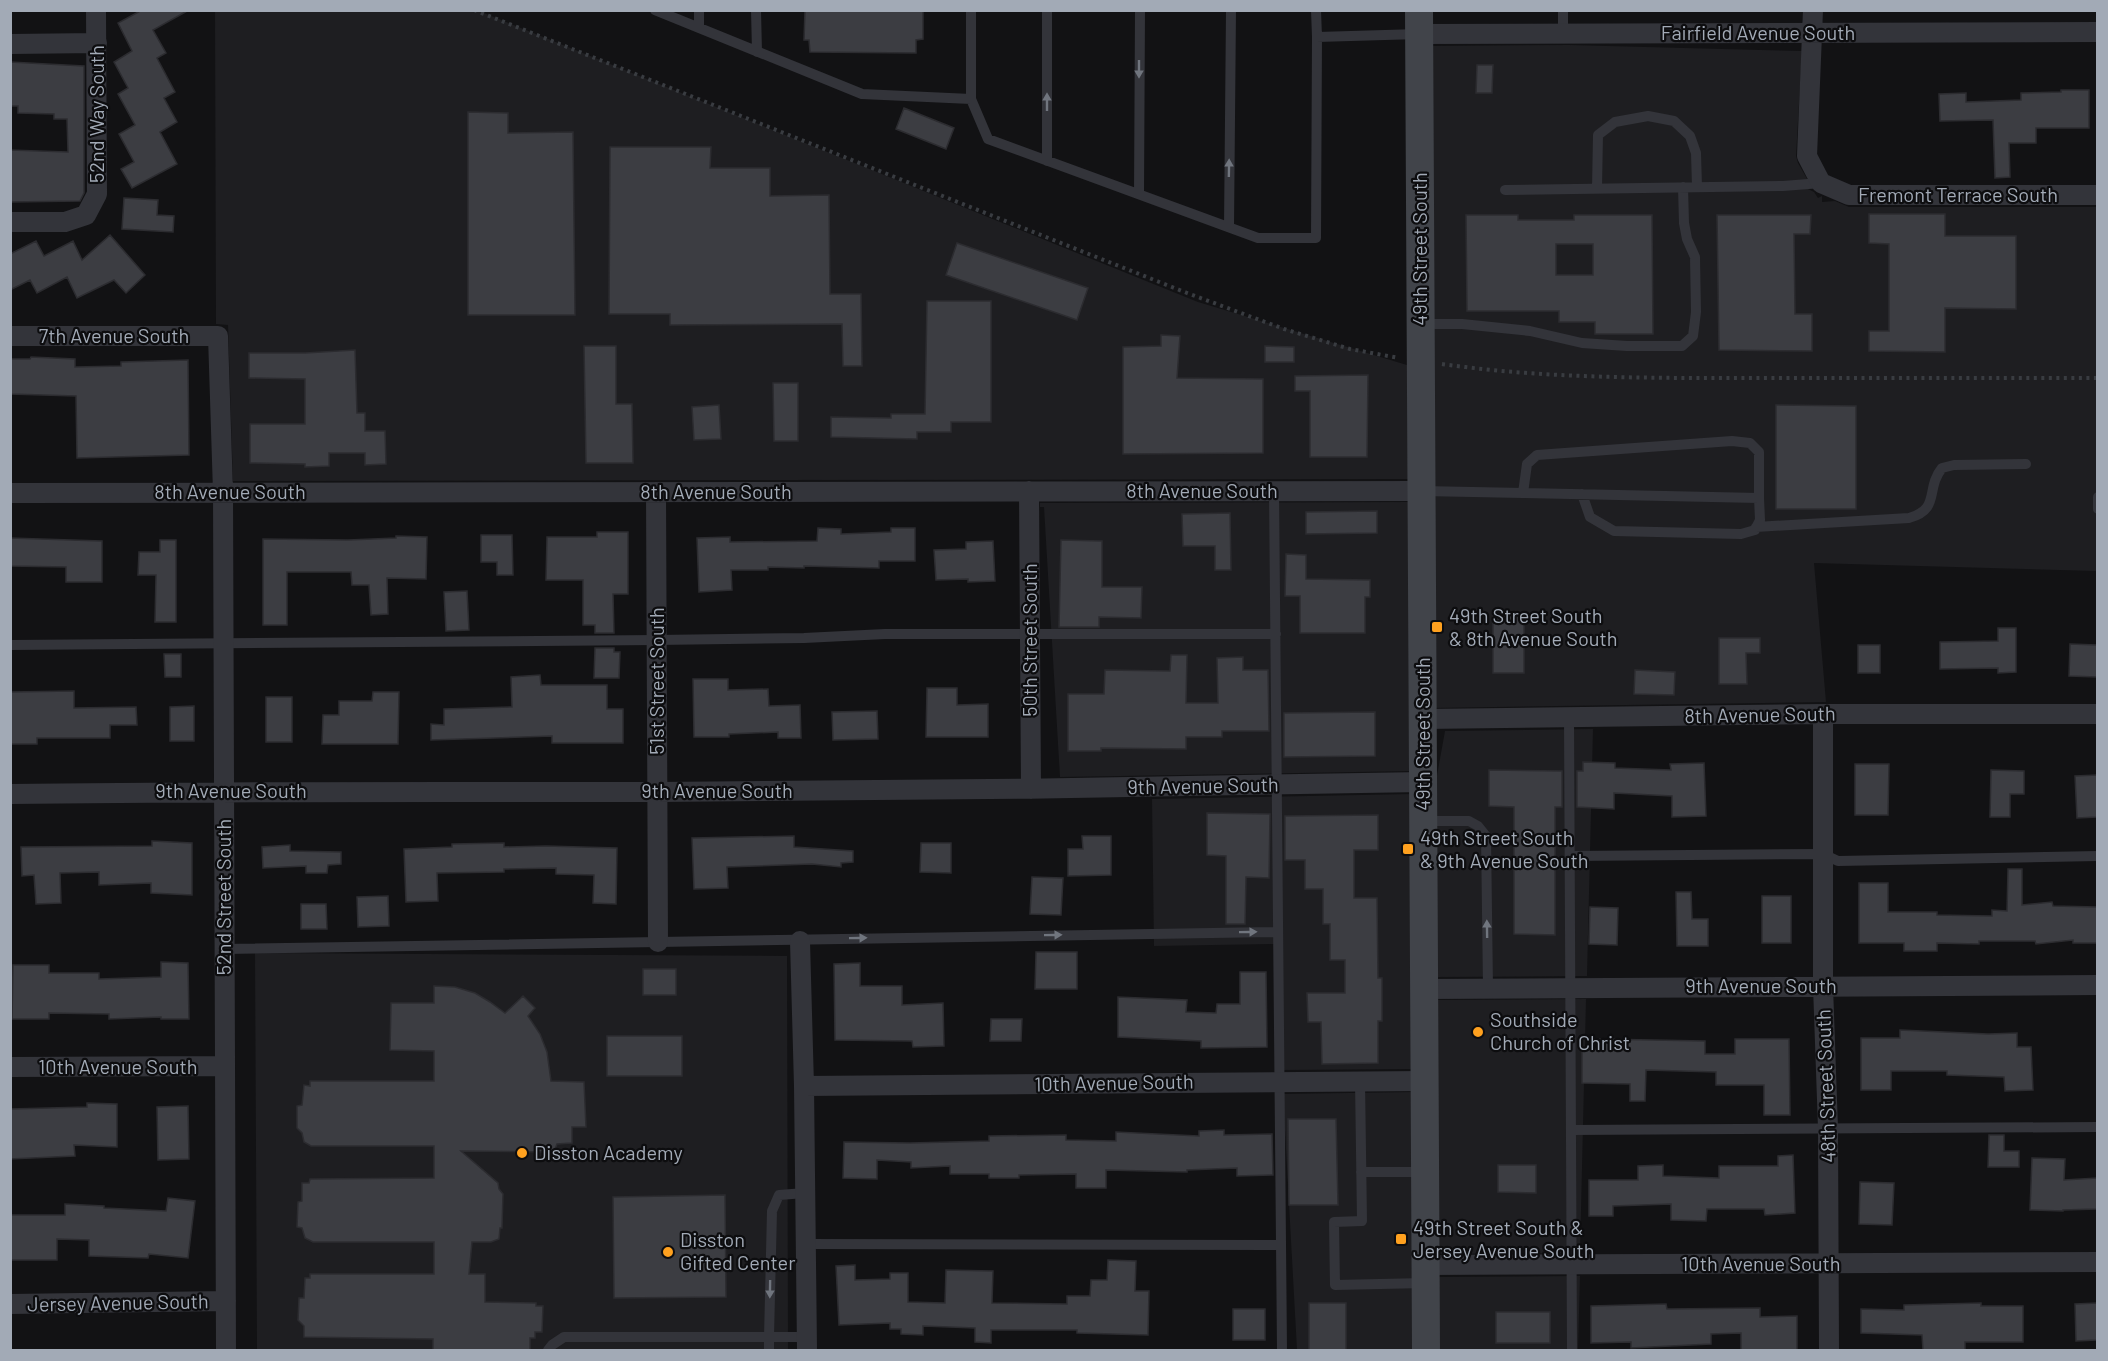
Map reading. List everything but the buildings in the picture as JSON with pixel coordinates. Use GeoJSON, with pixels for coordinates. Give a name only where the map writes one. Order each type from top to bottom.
{"type":"FeatureCollection","features":[{"type":"Feature","properties":{"kind":"main road","name":"49th Street South"},"geometry":{"type":"LineString","coordinates":[[1419,22],[1426,1350]]}},
{"type":"Feature","properties":{"kind":"street","name":"52nd Way South"},"geometry":{"type":"LineString","coordinates":[[10,222],[65,222],[86,215],[97,194],[96,10]]}},
{"type":"Feature","properties":{"kind":"street"},"geometry":{"type":"LineString","coordinates":[[1813,10],[1807,156],[1821,183]]}},
{"type":"Feature","properties":{"kind":"street","name":"Fairfield Avenue South"},"geometry":{"type":"LineString","coordinates":[[1419,22],[1563,34],[2097,32]]}},
{"type":"Feature","properties":{"kind":"street"},"geometry":{"type":"LineString","coordinates":[[10,44],[97,43]]}},
{"type":"Feature","properties":{"kind":"street","name":"Fremont Terrace South"},"geometry":{"type":"LineString","coordinates":[[1821,183],[1848,195],[2097,195]]}},
{"type":"Feature","properties":{"kind":"street","name":"7th Avenue South"},"geometry":{"type":"LineString","coordinates":[[10,336],[218,336]]}},
{"type":"Feature","properties":{"kind":"street","name":"52nd Street South"},"geometry":{"type":"LineString","coordinates":[[218,336],[223,492],[226,1350]]}},
{"type":"Feature","properties":{"kind":"street","name":"50th Street South"},"geometry":{"type":"LineString","coordinates":[[1029,491],[1031,789]]}},
{"type":"Feature","properties":{"kind":"street","name":"8th Avenue South"},"geometry":{"type":"LineString","coordinates":[[10,493],[1421,491]]}},
{"type":"Feature","properties":{"kind":"street","name":"51st Street South"},"geometry":{"type":"LineString","coordinates":[[656,492],[658,942]]}},
{"type":"Feature","properties":{"kind":"street","name":"8th Avenue South"},"geometry":{"type":"LineString","coordinates":[[1423,719],[1823,714],[2097,714]]}},
{"type":"Feature","properties":{"kind":"street","name":"48th Street South"},"geometry":{"type":"LineString","coordinates":[[1823,714],[1823,986],[1828,1128],[1829,1350]]}},
{"type":"Feature","properties":{"kind":"street","name":"9th Avenue South"},"geometry":{"type":"LineString","coordinates":[[10,794],[224,791],[657,792],[1031,789],[1423,782]]}},
{"type":"Feature","properties":{"kind":"street"},"geometry":{"type":"LineString","coordinates":[[800,941],[807,1344]]}},
{"type":"Feature","properties":{"kind":"street","name":"9th Avenue South"},"geometry":{"type":"LineString","coordinates":[[1424,988],[2097,984]]}},
{"type":"Feature","properties":{"kind":"street","name":"10th Avenue South"},"geometry":{"type":"LineString","coordinates":[[10,1067],[225,1066]]}},
{"type":"Feature","properties":{"kind":"street","name":"10th Avenue South"},"geometry":{"type":"LineString","coordinates":[[804,1086],[1424,1081]]}},
{"type":"Feature","properties":{"kind":"street","name":"10th Avenue South"},"geometry":{"type":"LineString","coordinates":[[1425,1274],[1572,1265],[2097,1262]]}},
{"type":"Feature","properties":{"kind":"street","name":"Jersey Avenue South"},"geometry":{"type":"LineString","coordinates":[[10,1304],[226,1301]]}},
{"type":"Feature","properties":{"kind":"lane"},"geometry":{"type":"LineString","coordinates":[[655,10],[862,94],[971,99]]}},
{"type":"Feature","properties":{"kind":"lane"},"geometry":{"type":"LineString","coordinates":[[699,10],[699,28]]}},
{"type":"Feature","properties":{"kind":"lane"},"geometry":{"type":"LineString","coordinates":[[756,10],[757,52]]}},
{"type":"Feature","properties":{"kind":"lane"},"geometry":{"type":"LineString","coordinates":[[971,10],[971,99],[988,139],[1258,238],[1316,238],[1316,10]]}},
{"type":"Feature","properties":{"kind":"lane"},"geometry":{"type":"LineString","coordinates":[[1047,10],[1047,161]]}},
{"type":"Feature","properties":{"kind":"lane"},"geometry":{"type":"LineString","coordinates":[[1138,194],[1140,10]]}},
{"type":"Feature","properties":{"kind":"lane"},"geometry":{"type":"LineString","coordinates":[[1229,227],[1231,10]]}},
{"type":"Feature","properties":{"kind":"lane"},"geometry":{"type":"LineString","coordinates":[[1563,10],[1563,34]]}},
{"type":"Feature","properties":{"kind":"lane"},"geometry":{"type":"LineString","coordinates":[[1317,37],[1419,22]]}},
{"type":"Feature","properties":{"kind":"lane"},"geometry":{"type":"LineString","coordinates":[[1597,188],[1598,135],[1615,122],[1648,116],[1674,120],[1690,136],[1696,153],[1697,187]]}},
{"type":"Feature","properties":{"kind":"lane"},"geometry":{"type":"LineString","coordinates":[[1505,190],[1783,186],[1821,183]]}},
{"type":"Feature","properties":{"kind":"lane"},"geometry":{"type":"LineString","coordinates":[[1420,324],[1462,324],[1530,331],[1582,343],[1682,346],[1693,336],[1696,312],[1695,257],[1687,239],[1684,223],[1683,187]]}},
{"type":"Feature","properties":{"kind":"lane"},"geometry":{"type":"LineString","coordinates":[[1523,493],[1527,464],[1537,455],[1732,441],[1750,443],[1759,452],[1760,520],[1755,530],[1741,534],[1614,531],[1590,517],[1582,494]]}},
{"type":"Feature","properties":{"kind":"lane"},"geometry":{"type":"LineString","coordinates":[[1756,527],[1909,518],[1922,515],[1931,504],[1934,482],[1942,468],[1954,465],[2026,464]]}},
{"type":"Feature","properties":{"kind":"lane"},"geometry":{"type":"LineString","coordinates":[[1274,491],[1282,1350]]}},
{"type":"Feature","properties":{"kind":"lane"},"geometry":{"type":"LineString","coordinates":[[1421,491],[1759,498]]}},
{"type":"Feature","properties":{"kind":"lane"},"geometry":{"type":"LineString","coordinates":[[2097,497],[2097,510]]}},
{"type":"Feature","properties":{"kind":"lane"},"geometry":{"type":"LineString","coordinates":[[10,645],[657,640],[804,638],[885,634],[1030,636],[1275,634]]}},
{"type":"Feature","properties":{"kind":"lane"},"geometry":{"type":"LineString","coordinates":[[1569,717],[1572,1350]]}},
{"type":"Feature","properties":{"kind":"lane"},"geometry":{"type":"LineString","coordinates":[[1423,821],[1469,821],[1478,826],[1486,836],[1488,988]]}},
{"type":"Feature","properties":{"kind":"lane"},"geometry":{"type":"LineString","coordinates":[[1570,856],[1823,854],[1838,861],[2097,856]]}},
{"type":"Feature","properties":{"kind":"lane"},"geometry":{"type":"LineString","coordinates":[[224,949],[1278,932]]}},
{"type":"Feature","properties":{"kind":"lane"},"geometry":{"type":"LineString","coordinates":[[1360,1081],[1362,1221],[1334,1222],[1335,1285],[1425,1274]]}},
{"type":"Feature","properties":{"kind":"lane"},"geometry":{"type":"LineString","coordinates":[[1571,1130],[2097,1127]]}},
{"type":"Feature","properties":{"kind":"lane"},"geometry":{"type":"LineString","coordinates":[[1361,1172],[1425,1172]]}},
{"type":"Feature","properties":{"kind":"lane"},"geometry":{"type":"LineString","coordinates":[[769,1350],[772,1211],[779,1195],[805,1192]]}},
{"type":"Feature","properties":{"kind":"lane"},"geometry":{"type":"LineString","coordinates":[[806,1244],[1281,1245]]}},
{"type":"Feature","properties":{"kind":"lane"},"geometry":{"type":"LineString","coordinates":[[548,1350],[564,1337],[769,1337],[807,1344]]}},
{"type":"Feature","properties":{"kind":"path"},"geometry":{"type":"LineString","coordinates":[[474,10],[1186,293],[1295,332],[1350,349],[1393,357]]}},
{"type":"Feature","properties":{"kind":"path"},"geometry":{"type":"LineString","coordinates":[[1446,365],[1560,376],[1653,378],[2097,378]]}},
{"type":"Feature","properties":{"kind":"shaded area"},"geometry":{"type":"Polygon","coordinates":[[[215,11],[479,11],[1198,302],[1407,365],[1411,479],[233,481],[228,325],[216,324],[215,11]]]}},
{"type":"Feature","properties":{"kind":"shaded area"},"geometry":{"type":"Polygon","coordinates":[[[1569,45],[1802,51],[1796,156],[1810,184],[1808,189],[1818,198],[1822,196],[1822,202],[1835,201],[1849,207],[2097,207],[2097,571],[1814,563],[1826,702],[1433,708],[1429,46],[1569,45]]]}},
{"type":"Feature","properties":{"kind":"shaded area"},"geometry":{"type":"Polygon","coordinates":[[[1411,502],[1413,771],[1060,777],[1044,507],[1040,507],[1040,503],[1411,502]]]}},
{"type":"Feature","properties":{"kind":"shaded area"},"geometry":{"type":"Polygon","coordinates":[[[1593,729],[1587,976],[1434,977],[1434,792],[1445,731],[1593,729]]]}},
{"type":"Feature","properties":{"kind":"shaded area"},"geometry":{"type":"Polygon","coordinates":[[[1413,794],[1414,1069],[1281,1070],[1274,944],[1154,946],[1152,799],[1413,794]]]}},
{"type":"Feature","properties":{"kind":"shaded area","name":"Disston Academy"},"geometry":{"type":"Polygon","coordinates":[[[255,953],[787,956],[788,1350],[257,1350],[255,953]]]}},
{"type":"Feature","properties":{"kind":"shaded area"},"geometry":{"type":"Polygon","coordinates":[[[1586,999],[1580,1253],[1435,1254],[1434,1000],[1586,999]]]}},
{"type":"Feature","properties":{"kind":"shaded area"},"geometry":{"type":"Polygon","coordinates":[[[1414,1092],[1415,1350],[1297,1350],[1283,1094],[1414,1092]]]}},
{"type":"Feature","properties":{"kind":"shaded area"},"geometry":{"type":"Polygon","coordinates":[[[1580,1276],[1578,1350],[1436,1350],[1436,1277],[1580,1276]]]}},
{"type":"Feature","properties":{"kind":"place","name":"49th Street South & 8th Avenue South"},"geometry":{"type":"Point","coordinates":[1437,627]}},
{"type":"Feature","properties":{"kind":"place","name":"49th Street South & 9th Avenue South"},"geometry":{"type":"Point","coordinates":[1408,849]}},
{"type":"Feature","properties":{"kind":"place","name":"Southside Church of Christ"},"geometry":{"type":"Point","coordinates":[1478,1032]}},
{"type":"Feature","properties":{"kind":"place","name":"Disston Academy"},"geometry":{"type":"Point","coordinates":[522,1153]}},
{"type":"Feature","properties":{"kind":"place","name":"49th Street South & Jersey Avenue South"},"geometry":{"type":"Point","coordinates":[1401,1239]}},
{"type":"Feature","properties":{"kind":"place","name":"Disston Gifted Center"},"geometry":{"type":"Point","coordinates":[668,1252]}}]}
